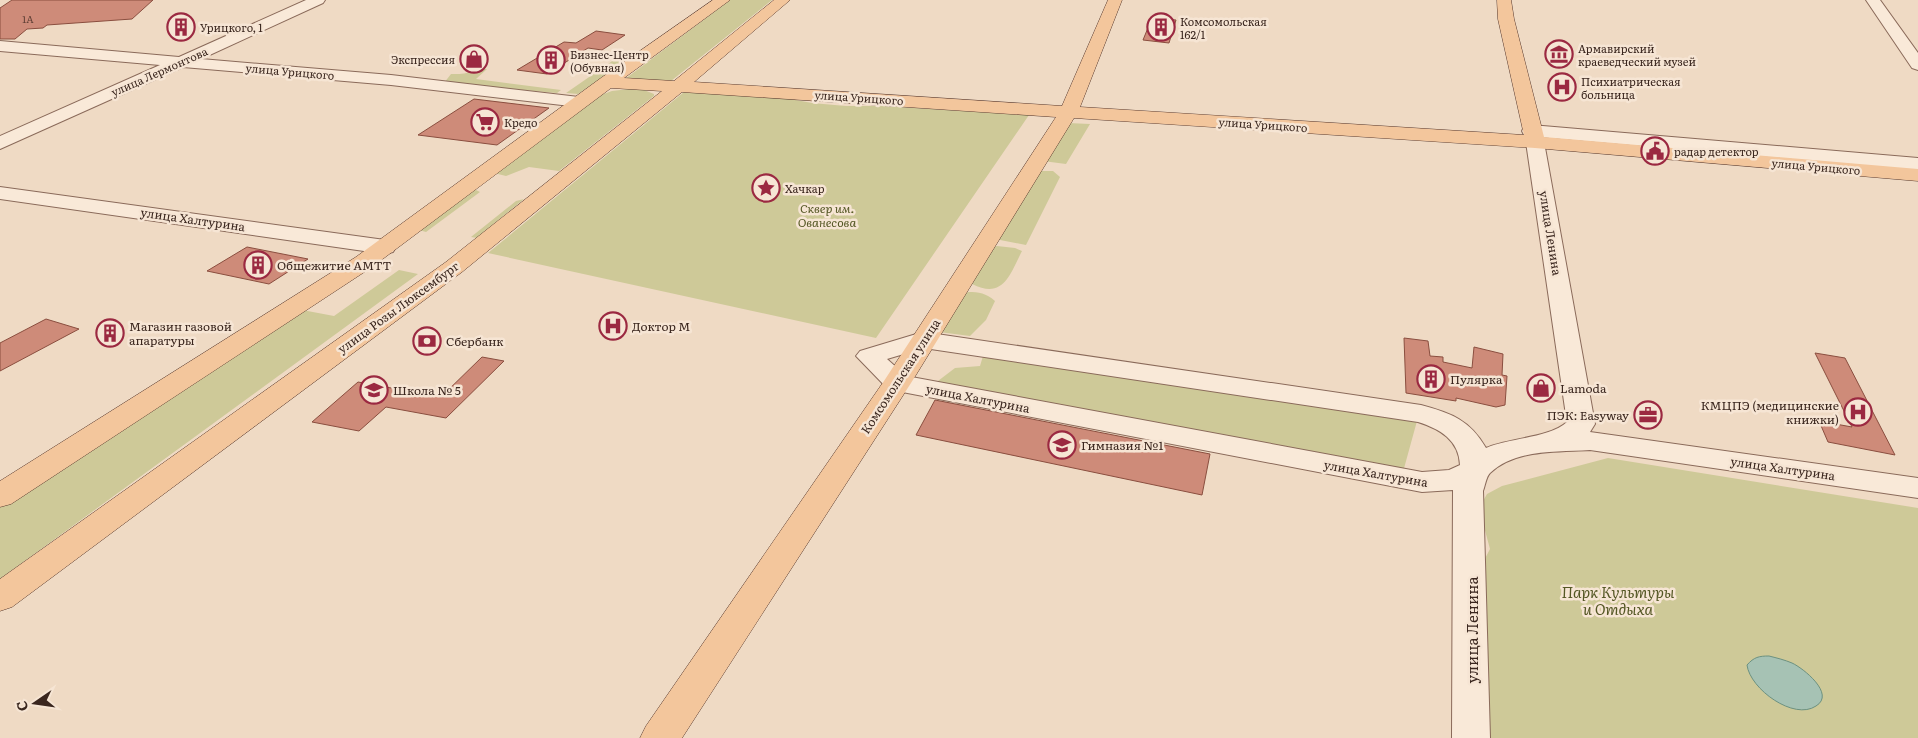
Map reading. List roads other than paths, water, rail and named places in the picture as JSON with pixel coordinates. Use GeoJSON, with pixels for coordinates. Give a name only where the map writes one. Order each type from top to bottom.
{"type":"FeatureCollection","features":[{"type":"Feature","properties":{"kind":"main road"},"geometry":{"type":"LineString","coordinates":[[0,496],[385,247],[607,82],[723,0]]}},
{"type":"Feature","properties":{"kind":"main road","name":"улица Розы Люксембург"},"geometry":{"type":"LineString","coordinates":[[0,597],[454,267],[783,0]]}},
{"type":"Feature","properties":{"kind":"main road","name":"Комсомольская улица"},"geometry":{"type":"LineString","coordinates":[[660,738],[897,382],[1069,111],[1115,0]]}},
{"type":"Feature","properties":{"kind":"main road","name":"улица Ленина"},"geometry":{"type":"LineString","coordinates":[[1504,0],[1506,19],[1535,141]]}},
{"type":"Feature","properties":{"kind":"main road","name":"улица Урицкого"},"geometry":{"type":"LineString","coordinates":[[607,82],[1535,141],[1918,175]]}},
{"type":"Feature","properties":{"kind":"street","name":"улица Лермонтова"},"geometry":{"type":"LineString","coordinates":[[0,143],[318,0]]}},
{"type":"Feature","properties":{"kind":"street"},"geometry":{"type":"LineString","coordinates":[[1873,0],[1918,65]]}},
{"type":"Feature","properties":{"kind":"street","name":"улица Урицкого"},"geometry":{"type":"LineString","coordinates":[[0,46],[391,80],[580,102]]}},
{"type":"Feature","properties":{"kind":"street","name":"улица Урицкого"},"geometry":{"type":"LineString","coordinates":[[1535,141],[1918,164]]}},
{"type":"Feature","properties":{"kind":"street","name":"улица Урицкого"},"geometry":{"type":"LineString","coordinates":[[1535,141],[1918,182]]}},
{"type":"Feature","properties":{"kind":"street","name":"улица Ленина"},"geometry":{"type":"LineString","coordinates":[[1535,141],[1582,424],[1579,429],[1573,432],[1544,443]]}},
{"type":"Feature","properties":{"kind":"street","name":"улица Халтурина"},"geometry":{"type":"LineString","coordinates":[[0,193],[385,247]]}},
{"type":"Feature","properties":{"kind":"street","name":"улица Ленина"},"geometry":{"type":"LineString","coordinates":[[923,340],[1400,409],[1432,417],[1460,432],[1470,442],[1476,456],[1472,480],[1471,738]]}},
{"type":"Feature","properties":{"kind":"street","name":"улица Халтурина"},"geometry":{"type":"LineString","coordinates":[[897,382],[1422,482],[1450,481],[1463,478],[1472,480],[1498,454],[1544,443],[1600,441],[1918,488]]}},
{"type":"Feature","properties":{"kind":"place","name":"Урицкого, 1"},"geometry":{"type":"Point","coordinates":[181,27]}},
{"type":"Feature","properties":{"kind":"place","name":"Комсомольская 162/1"},"geometry":{"type":"Point","coordinates":[1161,27]}},
{"type":"Feature","properties":{"kind":"place","name":"Армавирский краеведческий музей"},"geometry":{"type":"Point","coordinates":[1559,54]}},
{"type":"Feature","properties":{"kind":"place","name":"Экспрессия"},"geometry":{"type":"Point","coordinates":[474,59]}},
{"type":"Feature","properties":{"kind":"place","name":"Бизнес-Центр (Обувная)"},"geometry":{"type":"Point","coordinates":[551,60]}},
{"type":"Feature","properties":{"kind":"place","name":"Психиатрическая больница"},"geometry":{"type":"Point","coordinates":[1562,87]}},
{"type":"Feature","properties":{"kind":"place","name":"Кредо"},"geometry":{"type":"Point","coordinates":[485,122]}},
{"type":"Feature","properties":{"kind":"place","name":"радар детектор"},"geometry":{"type":"Point","coordinates":[1655,151]}},
{"type":"Feature","properties":{"kind":"place","name":"Хачкар"},"geometry":{"type":"Point","coordinates":[766,188]}},
{"type":"Feature","properties":{"kind":"place","name":"Общежитие АМТТ"},"geometry":{"type":"Point","coordinates":[258,265]}},
{"type":"Feature","properties":{"kind":"place","name":"Доктор М"},"geometry":{"type":"Point","coordinates":[613,326]}},
{"type":"Feature","properties":{"kind":"place","name":"Магазин газовой апаратуры"},"geometry":{"type":"Point","coordinates":[110,333]}},
{"type":"Feature","properties":{"kind":"place","name":"Сбербанк"},"geometry":{"type":"Point","coordinates":[427,341]}},
{"type":"Feature","properties":{"kind":"place","name":"Пулярка"},"geometry":{"type":"Point","coordinates":[1431,379]}},
{"type":"Feature","properties":{"kind":"place","name":"Lamoda"},"geometry":{"type":"Point","coordinates":[1541,388]}},
{"type":"Feature","properties":{"kind":"place","name":"Школа № 5"},"geometry":{"type":"Point","coordinates":[374,390]}},
{"type":"Feature","properties":{"kind":"place","name":"КМЦПЭ (медицинские книжки)"},"geometry":{"type":"Point","coordinates":[1858,412]}},
{"type":"Feature","properties":{"kind":"place","name":"ПЭК: Easyway"},"geometry":{"type":"Point","coordinates":[1648,415]}},
{"type":"Feature","properties":{"kind":"place","name":"Гимназия №1"},"geometry":{"type":"Point","coordinates":[1062,445]}},
{"type":"Feature","properties":{"kind":"park label","name":"Сквер им. Ованесова"},"geometry":{"type":"Point","coordinates":[827,215]}},
{"type":"Feature","properties":{"kind":"park label","name":"Парк Культуры и Отдыха"},"geometry":{"type":"Point","coordinates":[1618,600]}}]}
